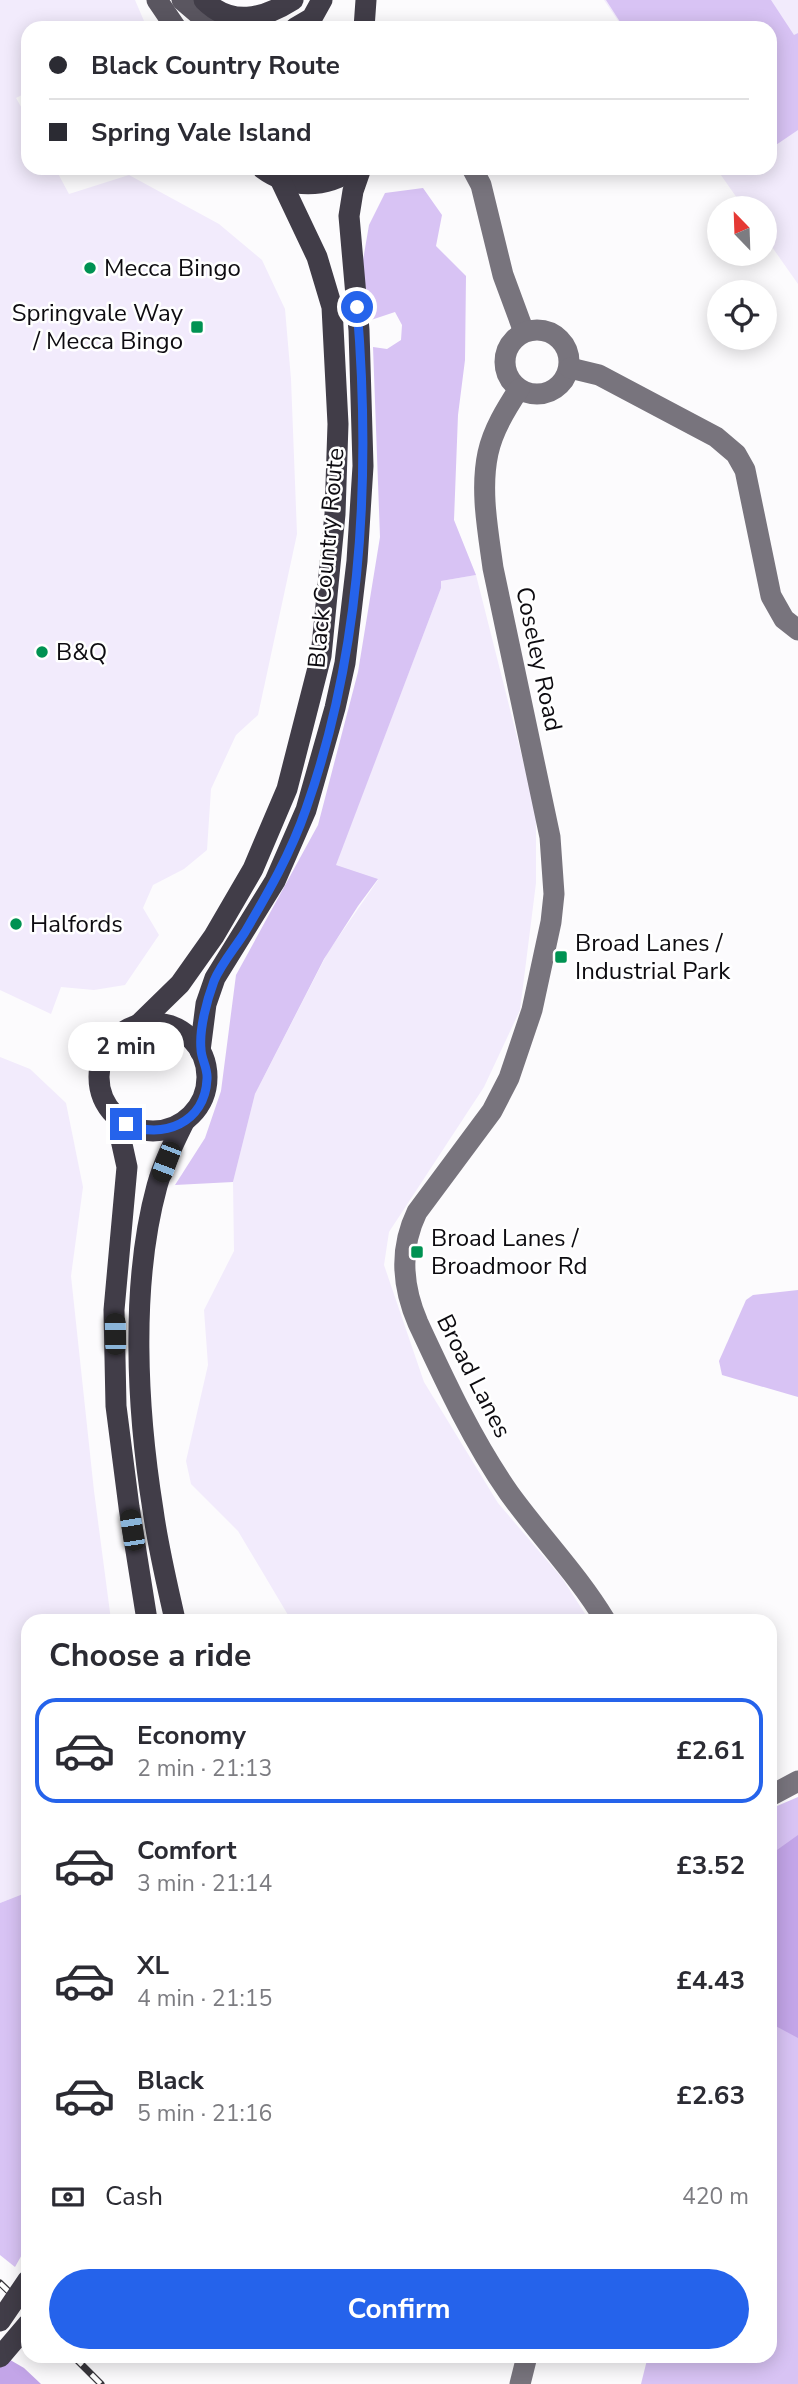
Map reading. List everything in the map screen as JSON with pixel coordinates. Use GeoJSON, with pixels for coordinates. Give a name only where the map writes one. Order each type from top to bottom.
{"type":"FeatureCollection","features":[{"type":"Feature","properties":{"kind":"highway"},"geometry":{"type":"LineString","coordinates":[[204,0],[228,17],[254,16],[275,11],[293,0]]}},
{"type":"Feature","properties":{"kind":"highway"},"geometry":{"type":"LineString","coordinates":[[307,21],[312,18],[322,0]]}},
{"type":"Feature","properties":{"kind":"highway"},"geometry":{"type":"LineString","coordinates":[[364,21],[366,0]]}},
{"type":"Feature","properties":{"kind":"highway","name":"Black Country Route"},"geometry":{"type":"LineString","coordinates":[[138,1025],[180,984],[214,936],[253,869],[287,789],[321,656],[335,514],[338,424],[332,307],[317,257],[272,175]]}},
{"type":"Feature","properties":{"kind":"highway"},"geometry":{"type":"LineString","coordinates":[[277,175],[304,184],[321,183],[344,175]]}},
{"type":"Feature","properties":{"kind":"highway","name":"Black Country Route"},"geometry":{"type":"LineString","coordinates":[[200,1051],[206,1004],[215,978],[275,881],[306,810],[345,663],[363,466],[359,330],[349,216],[358,175]]}},
{"type":"Feature","properties":{"kind":"highway"},"geometry":{"type":"LineString","coordinates":[[174,1614],[153,1510],[143,1412],[139,1314],[145,1250],[157,1184],[184,1122],[200,1105],[206,1089],[207,1073],[200,1051],[188,1035],[169,1025],[138,1025],[114,1038],[107,1048],[100,1068],[101,1092],[116,1117],[126,1124],[148,1131],[162,1130],[184,1122]]}},
{"type":"Feature","properties":{"kind":"highway"},"geometry":{"type":"LineString","coordinates":[[116,1117],[127,1167],[114,1310],[116,1406],[146,1614]]}},
{"type":"Feature","properties":{"kind":"highway"},"geometry":{"type":"LineString","coordinates":[[0,2321],[21,2290]]}},
{"type":"Feature","properties":{"kind":"highway"},"geometry":{"type":"LineString","coordinates":[[0,2357],[21,2332]]}},
{"type":"Feature","properties":{"kind":"main road"},"geometry":{"type":"LineString","coordinates":[[157,0],[171,21]]}},
{"type":"Feature","properties":{"kind":"main road"},"geometry":{"type":"LineString","coordinates":[[182,0],[207,21]]}},
{"type":"Feature","properties":{"kind":"street"},"geometry":{"type":"LineString","coordinates":[[476,175],[481,185],[503,275],[524,332]]}},
{"type":"Feature","properties":{"kind":"street"},"geometry":{"type":"LineString","coordinates":[[538,330],[557,337],[569,355],[570,368],[564,381],[545,394],[537,395],[519,389],[506,373],[505,355],[512,342],[524,332],[538,330]]}},
{"type":"Feature","properties":{"kind":"street"},"geometry":{"type":"LineString","coordinates":[[570,368],[599,375],[663,408],[716,437],[736,454],[746,470],[771,596],[784,619],[798,630]]}},
{"type":"Feature","properties":{"kind":"street","name":"Coseley Road"},"geometry":{"type":"LineString","coordinates":[[519,389],[501,418],[488,451],[485,473],[487,513],[492,568],[550,837],[554,894],[547,944]]}},
{"type":"Feature","properties":{"kind":"street","name":"Broad Lanes"},"geometry":{"type":"LineString","coordinates":[[547,944],[532,1010],[512,1070],[492,1111],[417,1212],[410,1228],[404,1275],[409,1303],[418,1323],[487,1459],[519,1507],[588,1593],[601,1614]]}},
{"type":"Feature","properties":{"kind":"street"},"geometry":{"type":"LineString","coordinates":[[777,1792],[798,1782]]}},
{"type":"Feature","properties":{"kind":"street"},"geometry":{"type":"LineString","coordinates":[[520,2384],[525,2363]]}},
{"type":"Feature","properties":{"kind":"shaded area"},"geometry":{"type":"Polygon","coordinates":[[[0,0],[135,0],[144,21],[21,21],[21,96],[16,98],[21,107],[21,175],[59,175],[69,194],[129,175],[219,224],[262,260],[285,309],[291,379],[297,534],[258,715],[236,735],[211,789],[207,850],[184,869],[153,885],[143,908],[159,935],[125,985],[94,990],[61,987],[51,1014],[0,990],[0,0]]]}},
{"type":"Feature","properties":{"kind":"shaded area"},"geometry":{"type":"Polygon","coordinates":[[[604,0],[798,0],[798,284],[777,254],[777,196],[736,196],[721,175],[777,175],[777,21],[618,21],[604,0]]]}},
{"type":"Feature","properties":{"kind":"shaded area"},"geometry":{"type":"Polygon","coordinates":[[[606,0],[771,0],[794,35],[798,33],[798,130],[777,144],[777,21],[620,21],[606,0]]]}},
{"type":"Feature","properties":{"kind":"shaded area"},"geometry":{"type":"Polygon","coordinates":[[[423,188],[442,215],[436,246],[466,276],[465,360],[458,415],[454,520],[476,575],[441,581],[441,588],[336,865],[378,879],[324,959],[255,1094],[233,1182],[175,1185],[205,1138],[221,1091],[236,975],[318,825],[358,672],[380,537],[373,347],[387,349],[401,340],[402,325],[395,312],[371,320],[362,266],[369,225],[385,193],[423,188]]]}},
{"type":"Feature","properties":{"kind":"shaded area"},"geometry":{"type":"Polygon","coordinates":[[[476,575],[536,812],[536,883],[520,1010],[484,1087],[389,1232],[384,1265],[424,1382],[498,1503],[562,1578],[585,1614],[287,1614],[238,1531],[191,1484],[186,1461],[208,1365],[204,1310],[234,1251],[233,1182],[255,1094],[328,952],[378,880],[335,866],[441,588],[441,581],[476,575]]]}},
{"type":"Feature","properties":{"kind":"shaded area"},"geometry":{"type":"Polygon","coordinates":[[[0,1057],[30,1069],[66,1103],[83,1187],[71,1276],[110,1614],[21,1614],[21,1895],[0,1903],[0,1057]]]}},
{"type":"Feature","properties":{"kind":"shaded area"},"geometry":{"type":"Polygon","coordinates":[[[798,1290],[798,1397],[722,1375],[719,1361],[746,1300],[753,1295],[798,1290]]]}},
{"type":"Feature","properties":{"kind":"shaded area"},"geometry":{"type":"Polygon","coordinates":[[[798,1797],[798,2384],[641,2384],[646,2363],[777,2363],[777,1806],[798,1797]]]}},
{"type":"Feature","properties":{"kind":"shaded area"},"geometry":{"type":"Polygon","coordinates":[[[798,1835],[798,2038],[777,2027],[777,1850],[798,1835]]]}},
{"type":"Feature","properties":{"kind":"shaded area"},"geometry":{"type":"Polygon","coordinates":[[[21,1895],[21,2256],[15,2267],[0,2255],[0,1903],[21,1895]]]}},
{"type":"Feature","properties":{"kind":"shaded area"},"geometry":{"type":"Polygon","coordinates":[[[0,2354],[24,2368],[41,2384],[0,2384],[0,2354]]]}},
{"type":"Feature","properties":{"kind":"railway"},"geometry":{"type":"LineString","coordinates":[[0,2283],[21,2303]]}},
{"type":"Feature","properties":{"kind":"railway"},"geometry":{"type":"LineString","coordinates":[[80,2363],[101,2384]]}},
{"type":"Feature","properties":{"kind":"place","name":"Mecca Bingo"},"geometry":{"type":"Point","coordinates":[90,268]}},
{"type":"Feature","properties":{"kind":"place","name":"Springvale Way / Mecca Bingo"},"geometry":{"type":"Point","coordinates":[197,327]}},
{"type":"Feature","properties":{"kind":"place","name":"B&Q"},"geometry":{"type":"Point","coordinates":[42,652]}},
{"type":"Feature","properties":{"kind":"place","name":"Halfords"},"geometry":{"type":"Point","coordinates":[16,924]}},
{"type":"Feature","properties":{"kind":"place","name":"Broad Lanes / Industrial Park"},"geometry":{"type":"Point","coordinates":[561,957]}},
{"type":"Feature","properties":{"kind":"place","name":"Broad Lanes / Broadmoor Rd"},"geometry":{"type":"Point","coordinates":[417,1252]}},
{"type":"Feature","properties":{"kind":"route"},"geometry":{"type":"LineString","coordinates":[[126,1124],[148,1131],[175,1127],[184,1122],[200,1105],[207,1080],[205,1062],[200,1051],[206,1004],[215,978],[275,881],[306,810],[335,708],[351,617],[363,466],[357,307]]}}]}
